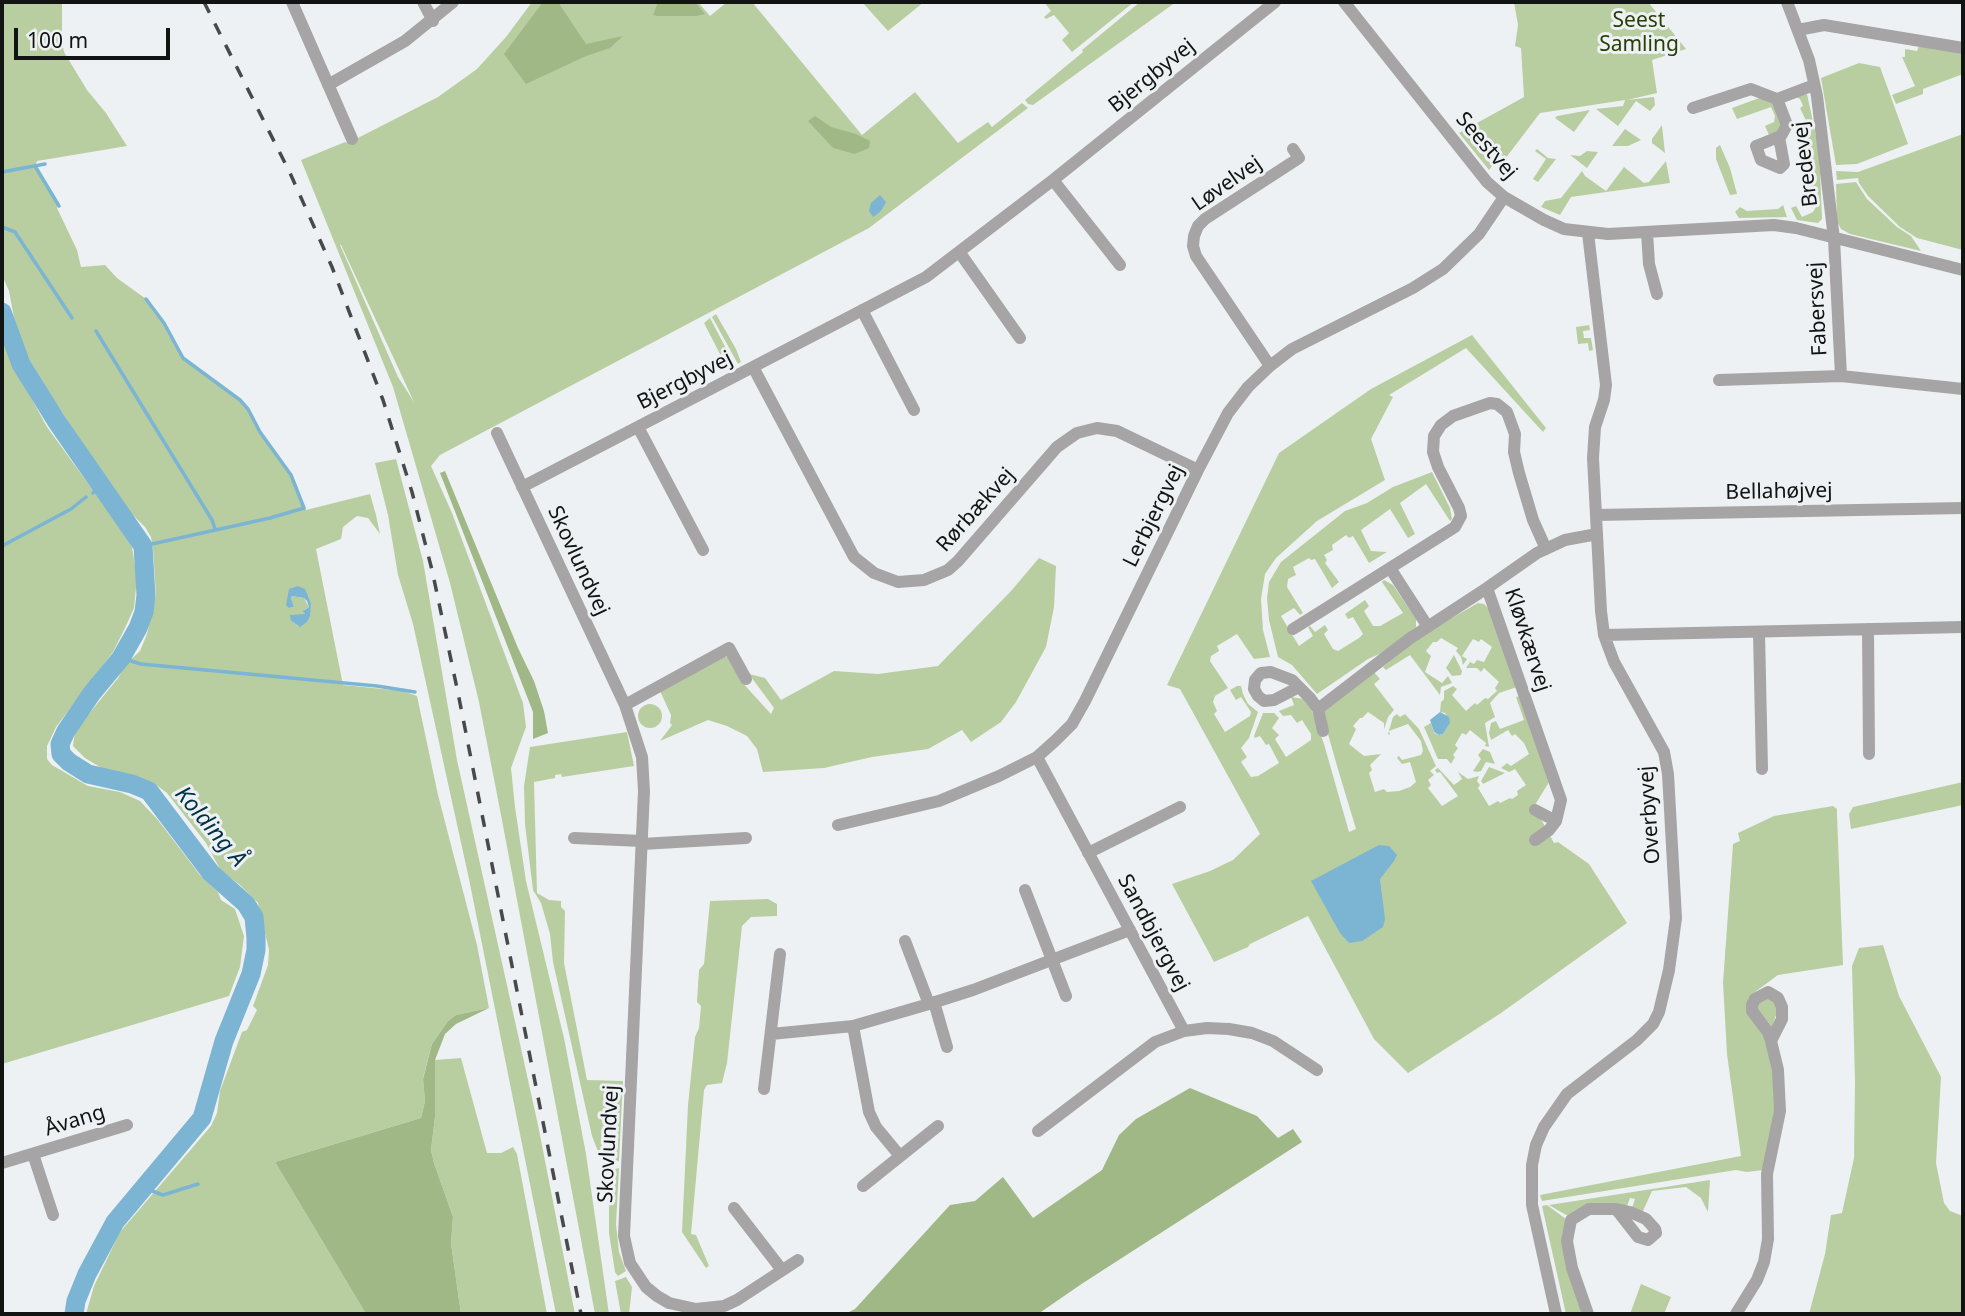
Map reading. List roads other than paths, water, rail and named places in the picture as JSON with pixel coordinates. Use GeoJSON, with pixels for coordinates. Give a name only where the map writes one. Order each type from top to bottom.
{"type":"FeatureCollection","features":[{"type":"Feature","properties":{"kind":"street"},"geometry":{"type":"LineString","coordinates":[[292,2],[352,139]]}},
{"type":"Feature","properties":{"kind":"street"},"geometry":{"type":"LineString","coordinates":[[423,2],[433,21]]}},
{"type":"Feature","properties":{"kind":"street"},"geometry":{"type":"LineString","coordinates":[[328,85],[405,41],[433,21],[453,2]]}},
{"type":"Feature","properties":{"kind":"street","name":"Bjergbyvej"},"geometry":{"type":"LineString","coordinates":[[522,487],[926,277],[1053,180],[1275,2]]}},
{"type":"Feature","properties":{"kind":"street","name":"Seestvej"},"geometry":{"type":"LineString","coordinates":[[1345,2],[1487,182],[1504,197],[1564,229],[1588,233],[1647,233],[1774,225],[1963,270]]}},
{"type":"Feature","properties":{"kind":"street","name":"Bredevej"},"geometry":{"type":"LineString","coordinates":[[1787,2],[1814,85],[1834,239]]}},
{"type":"Feature","properties":{"kind":"street"},"geometry":{"type":"LineString","coordinates":[[1798,30],[1824,25],[1963,48]]}},
{"type":"Feature","properties":{"kind":"street","name":"Bredevej"},"geometry":{"type":"LineString","coordinates":[[1693,108],[1751,89],[1777,99],[1814,85]]}},
{"type":"Feature","properties":{"kind":"street","name":"Bredevej"},"geometry":{"type":"LineString","coordinates":[[1777,99],[1787,125],[1779,137]]}},
{"type":"Feature","properties":{"kind":"street","name":"Løvelvej"},"geometry":{"type":"LineString","coordinates":[[1270,366],[1196,256],[1194,236],[1205,219],[1299,158],[1293,149]]}},
{"type":"Feature","properties":{"kind":"street"},"geometry":{"type":"LineString","coordinates":[[1053,180],[1120,265]]}},
{"type":"Feature","properties":{"kind":"street","name":"Lerbjergvej"},"geometry":{"type":"LineString","coordinates":[[838,825],[939,801],[999,776],[1037,757],[1072,724],[1198,470],[1228,413],[1248,387],[1292,349],[1413,288],[1443,269],[1479,234],[1504,197]]}},
{"type":"Feature","properties":{"kind":"street","name":"Overbyvej"},"geometry":{"type":"LineString","coordinates":[[1556,1314],[1532,1205],[1531,1175],[1536,1145],[1544,1127],[1567,1094],[1637,1040],[1653,1024],[1659,1012],[1669,970],[1676,918],[1668,774],[1664,752],[1614,662],[1604,635],[1593,458],[1595,427],[1606,385],[1588,233]]}},
{"type":"Feature","properties":{"kind":"street"},"geometry":{"type":"LineString","coordinates":[[1647,233],[1649,264],[1657,294]]}},
{"type":"Feature","properties":{"kind":"street","name":"Fabersvej"},"geometry":{"type":"LineString","coordinates":[[1834,239],[1841,376]]}},
{"type":"Feature","properties":{"kind":"street"},"geometry":{"type":"LineString","coordinates":[[960,253],[1020,338]]}},
{"type":"Feature","properties":{"kind":"street"},"geometry":{"type":"LineString","coordinates":[[862,310],[914,410]]}},
{"type":"Feature","properties":{"kind":"street","name":"Rørbækvej"},"geometry":{"type":"LineString","coordinates":[[753,367],[854,557],[874,573],[898,582],[924,580],[948,570],[1057,447],[1077,433],[1097,428],[1117,431],[1198,470]]}},
{"type":"Feature","properties":{"kind":"street","name":"Fabersvej"},"geometry":{"type":"LineString","coordinates":[[1719,380],[1841,376],[1963,388]]}},
{"type":"Feature","properties":{"kind":"street"},"geometry":{"type":"LineString","coordinates":[[1293,629],[1455,527],[1461,516],[1438,467],[1433,452],[1434,436],[1441,425],[1453,416],[1490,403],[1497,404],[1507,412],[1515,433],[1514,452],[1519,472],[1546,549]]}},
{"type":"Feature","properties":{"kind":"street","name":"Bjergbyvej"},"geometry":{"type":"LineString","coordinates":[[638,427],[703,550]]}},
{"type":"Feature","properties":{"kind":"street","name":"Skovlundvej"},"geometry":{"type":"LineString","coordinates":[[497,433],[625,705],[642,757],[645,790],[624,1236],[630,1263],[641,1281],[657,1296],[669,1303],[696,1310],[737,1300],[798,1260]]}},
{"type":"Feature","properties":{"kind":"street","name":"Bellahøjvej"},"geometry":{"type":"LineString","coordinates":[[1596,515],[1963,508]]}},
{"type":"Feature","properties":{"kind":"street","name":"Kløvkærvej"},"geometry":{"type":"LineString","coordinates":[[1556,821],[1561,800],[1487,588],[1546,549],[1566,540],[1597,534]]}},
{"type":"Feature","properties":{"kind":"street"},"geometry":{"type":"LineString","coordinates":[[1390,568],[1428,627]]}},
{"type":"Feature","properties":{"kind":"street"},"geometry":{"type":"LineString","coordinates":[[1318,709],[1428,627],[1487,588]]}},
{"type":"Feature","properties":{"kind":"street"},"geometry":{"type":"LineString","coordinates":[[1604,635],[1963,627]]}},
{"type":"Feature","properties":{"kind":"street"},"geometry":{"type":"LineString","coordinates":[[1868,629],[1869,754]]}},
{"type":"Feature","properties":{"kind":"street"},"geometry":{"type":"LineString","coordinates":[[1759,632],[1762,769]]}},
{"type":"Feature","properties":{"kind":"street"},"geometry":{"type":"LineString","coordinates":[[625,705],[729,648],[746,678]]}},
{"type":"Feature","properties":{"kind":"street"},"geometry":{"type":"LineString","coordinates":[[1299,687],[1318,709],[1324,731]]}},
{"type":"Feature","properties":{"kind":"street","name":"Sandbjergvej"},"geometry":{"type":"LineString","coordinates":[[1037,757],[1184,1031]]}},
{"type":"Feature","properties":{"kind":"street"},"geometry":{"type":"LineString","coordinates":[[1088,853],[1180,807]]}},
{"type":"Feature","properties":{"kind":"street"},"geometry":{"type":"LineString","coordinates":[[1535,810],[1556,821],[1535,840]]}},
{"type":"Feature","properties":{"kind":"street"},"geometry":{"type":"LineString","coordinates":[[574,838],[642,843],[746,838]]}},
{"type":"Feature","properties":{"kind":"street"},"geometry":{"type":"LineString","coordinates":[[1025,890],[1066,996]]}},
{"type":"Feature","properties":{"kind":"street"},"geometry":{"type":"LineString","coordinates":[[771,1034],[853,1026],[932,1003],[1053,961],[1130,930]]}},
{"type":"Feature","properties":{"kind":"street"},"geometry":{"type":"LineString","coordinates":[[905,941],[947,1046]]}},
{"type":"Feature","properties":{"kind":"street"},"geometry":{"type":"LineString","coordinates":[[764,1089],[780,954]]}},
{"type":"Feature","properties":{"kind":"street"},"geometry":{"type":"LineString","coordinates":[[853,1026],[869,1112],[876,1127],[900,1156]]}},
{"type":"Feature","properties":{"kind":"street"},"geometry":{"type":"LineString","coordinates":[[1038,1131],[1155,1042],[1184,1031],[1218,1028],[1251,1033],[1273,1041],[1317,1070]]}},
{"type":"Feature","properties":{"kind":"street"},"geometry":{"type":"LineString","coordinates":[[1736,1314],[1757,1280],[1768,1239],[1767,1174],[1780,1111],[1778,1070],[1771,1041]]}},
{"type":"Feature","properties":{"kind":"street","name":"Åvang"},"geometry":{"type":"LineString","coordinates":[[2,1163],[127,1125]]}},
{"type":"Feature","properties":{"kind":"street"},"geometry":{"type":"LineString","coordinates":[[863,1186],[938,1126]]}},
{"type":"Feature","properties":{"kind":"street","name":"Åvang"},"geometry":{"type":"LineString","coordinates":[[33,1154],[53,1215]]}},
{"type":"Feature","properties":{"kind":"street"},"geometry":{"type":"LineString","coordinates":[[734,1208],[782,1270]]}},
{"type":"Feature","properties":{"kind":"street"},"geometry":{"type":"LineString","coordinates":[[1588,1314],[1572,1268],[1567,1231],[1571,1220],[1580,1212],[1589,1209],[1616,1209]]}},
{"type":"Feature","properties":{"kind":"water"},"geometry":{"type":"Polygon","coordinates":[[[880,195],[886,202],[881,211],[873,217],[869,211],[871,203],[880,195]]]}},
{"type":"Feature","properties":{"kind":"water"},"geometry":{"type":"Polygon","coordinates":[[[298,586],[305,589],[311,603],[310,616],[300,627],[291,621],[290,615],[305,614],[303,611],[309,607],[307,601],[292,596],[294,607],[289,608],[286,605],[289,589],[298,586]]]}},
{"type":"Feature","properties":{"kind":"water"},"geometry":{"type":"Polygon","coordinates":[[[1440,712],[1449,717],[1450,723],[1443,734],[1439,735],[1434,732],[1430,720],[1440,712]]]}},
{"type":"Feature","properties":{"kind":"water"},"geometry":{"type":"Polygon","coordinates":[[[1379,845],[1389,846],[1397,855],[1380,879],[1385,919],[1383,927],[1362,941],[1349,943],[1340,933],[1311,881],[1379,845]]]}},
{"type":"Feature","properties":{"kind":"waterway"},"geometry":{"type":"LineString","coordinates":[[2,172],[45,164]]}},
{"type":"Feature","properties":{"kind":"waterway"},"geometry":{"type":"LineString","coordinates":[[35,166],[59,206]]}},
{"type":"Feature","properties":{"kind":"waterway"},"geometry":{"type":"LineString","coordinates":[[2,227],[15,232],[72,318]]}},
{"type":"Feature","properties":{"kind":"waterway"},"geometry":{"type":"LineString","coordinates":[[143,546],[304,508],[291,475],[260,432],[248,409],[240,400],[183,358],[164,323],[146,299]]}},
{"type":"Feature","properties":{"kind":"waterway","name":"Kolding Å"},"geometry":{"type":"LineString","coordinates":[[2,312],[21,364],[57,422],[143,546],[146,595],[138,628],[121,658],[92,693],[66,731],[60,744],[61,754],[88,774],[132,784],[149,791],[211,873],[246,904],[254,917],[256,938],[251,974],[224,1041],[202,1118],[115,1222],[87,1274],[76,1301],[74,1314]]}},
{"type":"Feature","properties":{"kind":"waterway"},"geometry":{"type":"LineString","coordinates":[[96,331],[215,529]]}},
{"type":"Feature","properties":{"kind":"waterway"},"geometry":{"type":"LineString","coordinates":[[93,493],[100,487]]}},
{"type":"Feature","properties":{"kind":"waterway"},"geometry":{"type":"LineString","coordinates":[[2,546],[71,509],[86,497]]}},
{"type":"Feature","properties":{"kind":"waterway"},"geometry":{"type":"LineString","coordinates":[[121,658],[141,664],[377,686],[415,692]]}},
{"type":"Feature","properties":{"kind":"waterway"},"geometry":{"type":"LineString","coordinates":[[144,1188],[163,1195],[198,1184]]}},
{"type":"Feature","properties":{"kind":"railway"},"geometry":{"type":"LineString","coordinates":[[204,2],[290,173],[332,267],[383,400],[412,492],[458,693],[581,1314]]}},
{"type":"Feature","properties":{"kind":"park label","name":"Seest Samling"},"geometry":{"type":"Point","coordinates":[1639,33]}}]}
